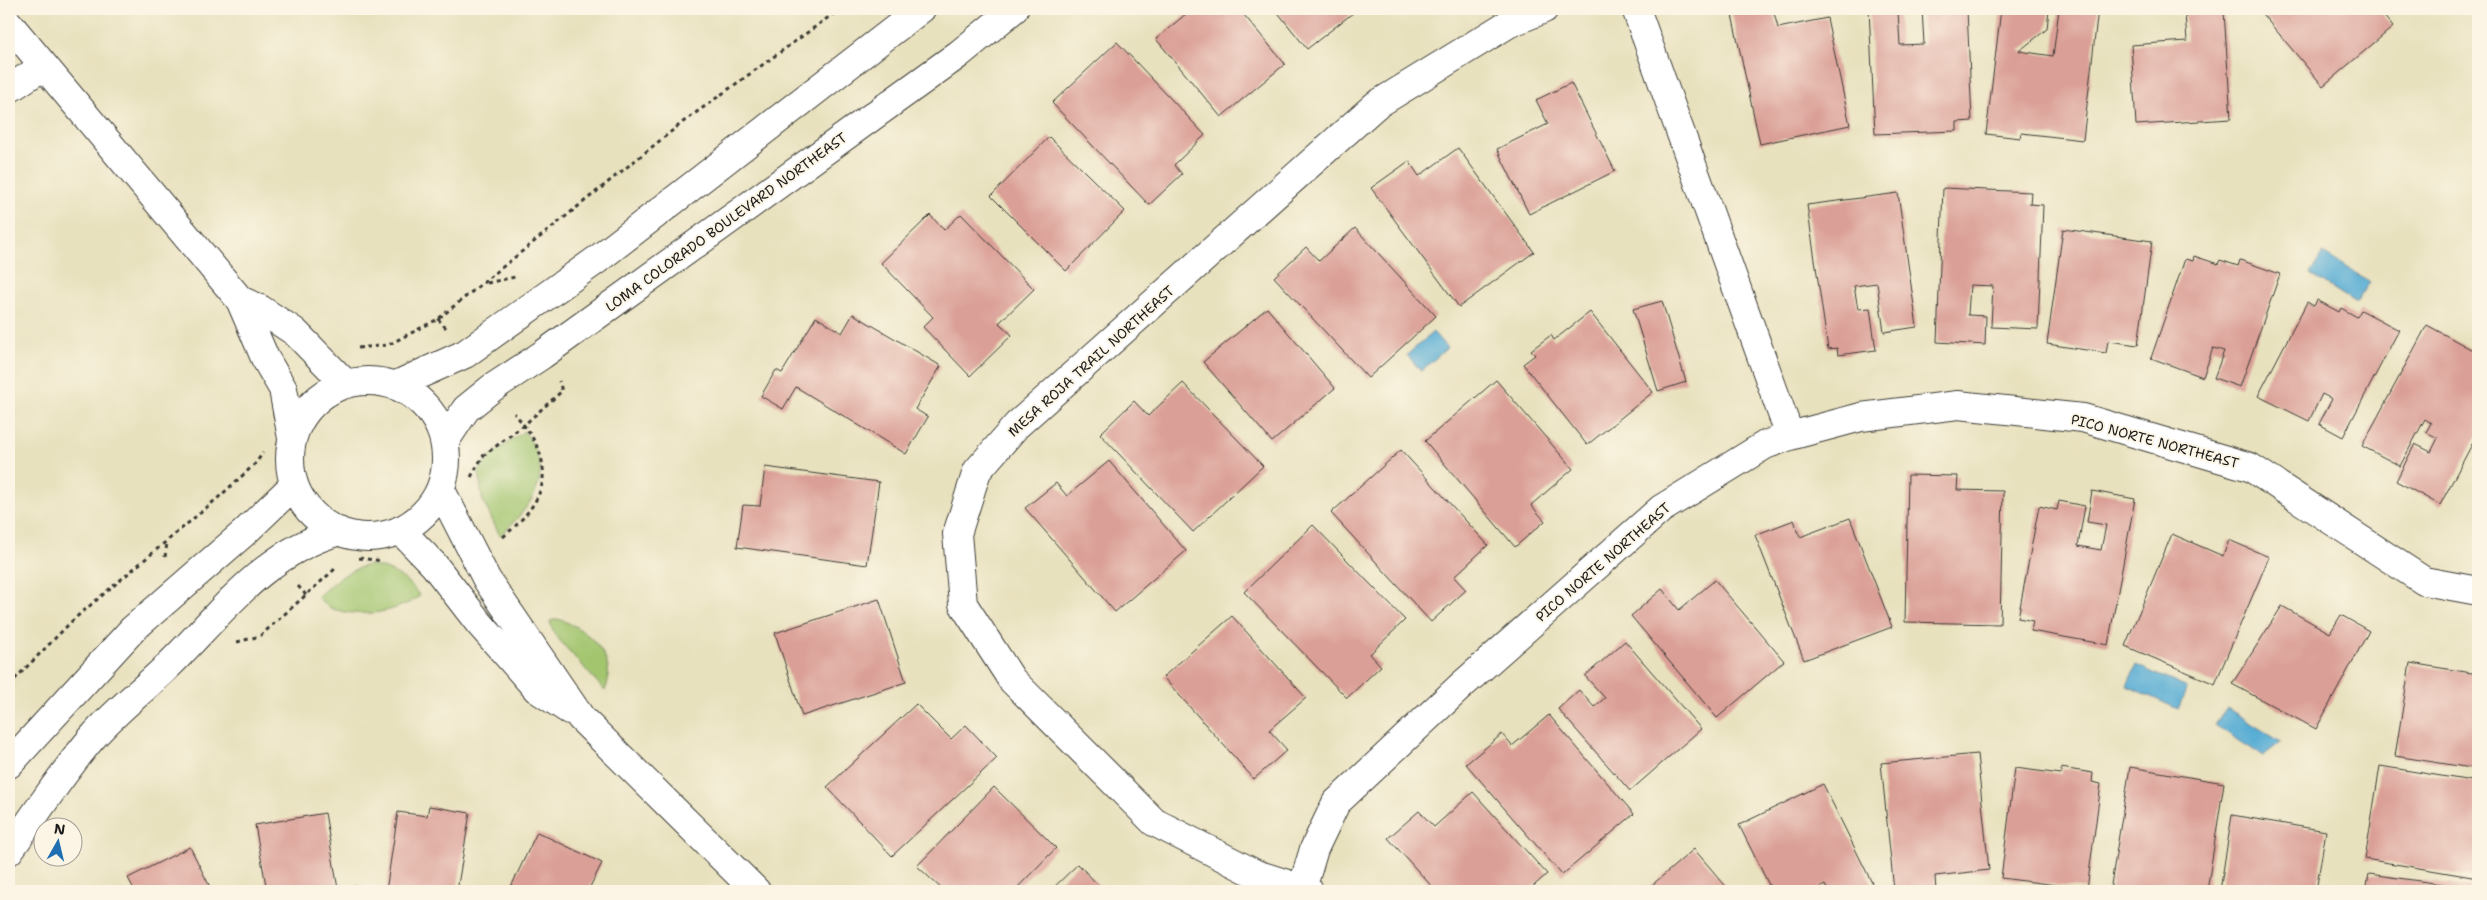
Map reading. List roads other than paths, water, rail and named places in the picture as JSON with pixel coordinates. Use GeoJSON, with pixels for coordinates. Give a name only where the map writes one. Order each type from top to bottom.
{"type":"FeatureCollection","features":[{"type":"Feature","properties":{"kind":"street"},"geometry":{"type":"LineString","coordinates":[[396,385],[465,354],[591,265],[921,9]]}},
{"type":"Feature","properties":{"kind":"street","name":"LOMA COLORADO BOULEVARD NORTHEAST"},"geometry":{"type":"LineString","coordinates":[[445,441],[466,409],[492,388],[550,349],[951,60],[1014,9]]}},
{"type":"Feature","properties":{"kind":"street","name":"MESA ROJA TRAIL NORTHEAST"},"geometry":{"type":"LineString","coordinates":[[1306,890],[1256,874],[1154,822],[1012,680],[963,604],[957,534],[977,471],[1017,425],[1376,105],[1508,24],[1544,9]]}},
{"type":"Feature","properties":{"kind":"street"},"geometry":{"type":"LineString","coordinates":[[1636,9],[1790,436]]}},
{"type":"Feature","properties":{"kind":"street"},"geometry":{"type":"LineString","coordinates":[[9,24],[240,300],[265,358],[283,389],[292,438],[289,461],[294,485],[304,504],[319,520],[338,531],[359,536],[380,536],[400,530],[424,514],[440,490],[446,474],[445,441],[435,417],[418,398],[396,385],[371,380],[345,383],[322,395],[304,414],[292,438]]}},
{"type":"Feature","properties":{"kind":"street"},"geometry":{"type":"LineString","coordinates":[[9,89],[44,66]]}},
{"type":"Feature","properties":{"kind":"street"},"geometry":{"type":"LineString","coordinates":[[240,300],[260,309],[295,332],[345,383]]}},
{"type":"Feature","properties":{"kind":"street","name":"PICO NORTE NORTHEAST"},"geometry":{"type":"LineString","coordinates":[[1306,890],[1314,849],[1336,803],[1462,686],[1661,509],[1765,445],[1790,436],[1861,417],[1958,405],[2083,418],[2250,467],[2424,581],[2478,591]]}},
{"type":"Feature","properties":{"kind":"street"},"geometry":{"type":"LineString","coordinates":[[9,764],[133,629],[245,532],[294,485]]}},
{"type":"Feature","properties":{"kind":"street"},"geometry":{"type":"LineString","coordinates":[[440,490],[487,580],[581,718],[756,891]]}},
{"type":"Feature","properties":{"kind":"street"},"geometry":{"type":"LineString","coordinates":[[400,530],[434,564],[479,623],[537,689],[581,718]]}},
{"type":"Feature","properties":{"kind":"street"},"geometry":{"type":"LineString","coordinates":[[9,851],[92,738],[176,658],[237,593],[296,547],[338,531]]}},
{"type":"Feature","properties":{"kind":"water"},"geometry":{"type":"Polygon","coordinates":[[[2323,253],[2370,282],[2356,303],[2310,274],[2323,253]]]}},
{"type":"Feature","properties":{"kind":"water"},"geometry":{"type":"Polygon","coordinates":[[[1433,332],[1447,348],[1421,371],[1407,355],[1433,332]]]}},
{"type":"Feature","properties":{"kind":"water"},"geometry":{"type":"Polygon","coordinates":[[[2136,665],[2187,688],[2178,709],[2127,686],[2136,665]]]}},
{"type":"Feature","properties":{"kind":"water"},"geometry":{"type":"Polygon","coordinates":[[[2227,708],[2281,742],[2263,756],[2215,725],[2227,708]]]}}]}
